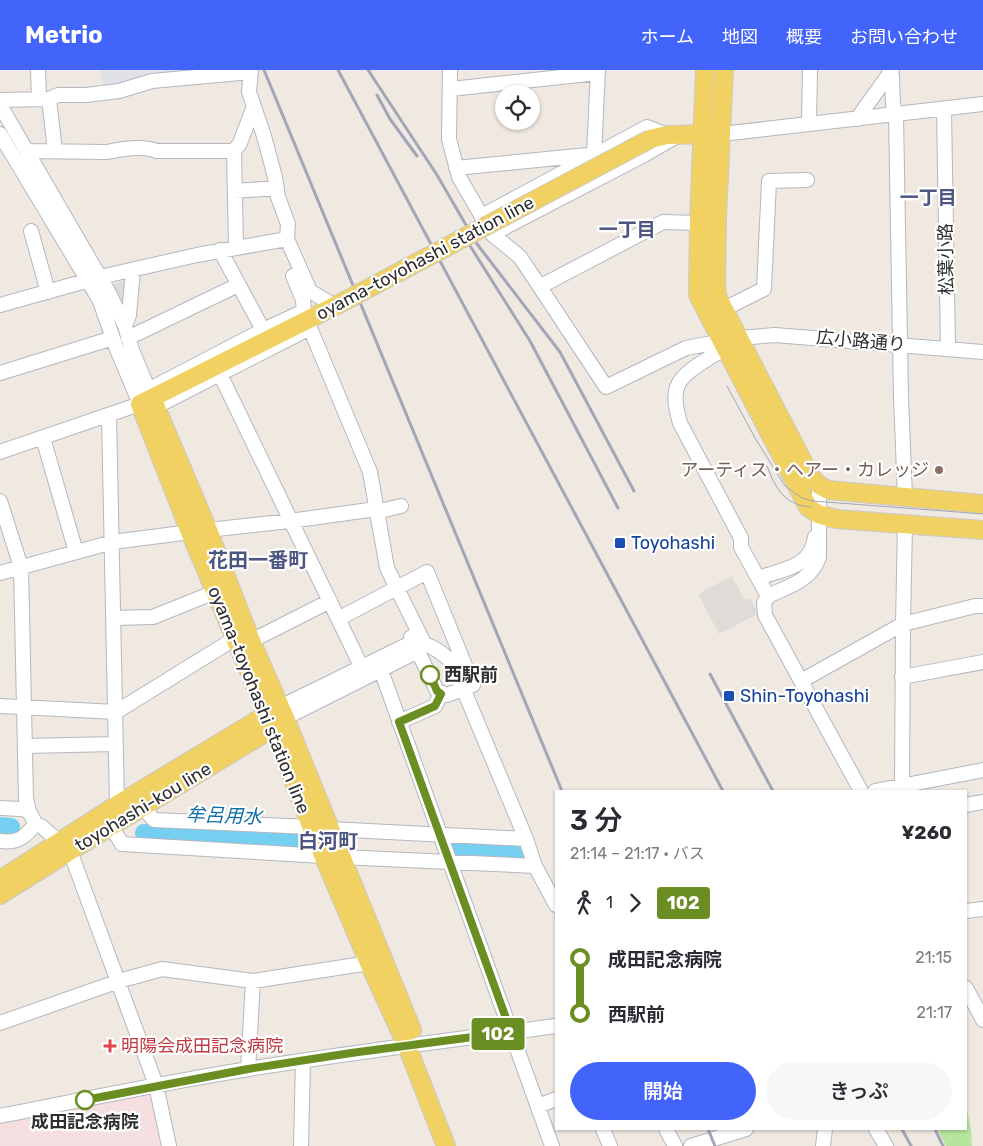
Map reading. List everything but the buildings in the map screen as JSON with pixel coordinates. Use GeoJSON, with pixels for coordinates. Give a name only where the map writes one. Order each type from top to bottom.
{"type":"FeatureCollection","features":[{"type":"Feature","properties":{"kind":"main road"},"geometry":{"type":"LineString","coordinates":[[705,70],[698,295],[811,477],[828,490],[983,504]]}},
{"type":"Feature","properties":{"kind":"main road"},"geometry":{"type":"LineString","coordinates":[[724,70],[717,216],[716,283],[718,296],[724,309],[729,343],[808,507],[818,514],[836,518],[983,530]]}},
{"type":"Feature","properties":{"kind":"main road","name":"oyama-toyohashi station line"},"geometry":{"type":"LineString","coordinates":[[149,400],[666,136],[722,134]]}},
{"type":"Feature","properties":{"kind":"main road","name":"oyama-toyohashi station line"},"geometry":{"type":"LineString","coordinates":[[149,400],[208,530],[243,640],[322,832],[412,1045],[459,1146]]}},
{"type":"Feature","properties":{"kind":"main road","name":"oyama-toyohashi station line"},"geometry":{"type":"LineString","coordinates":[[149,400],[190,532],[215,592],[243,640]]}},
{"type":"Feature","properties":{"kind":"main road","name":"toyohashi-kou line"},"geometry":{"type":"LineString","coordinates":[[0,895],[65,847],[117,805],[276,717]]}},
{"type":"Feature","properties":{"kind":"main road","name":"toyohashi-kou line"},"geometry":{"type":"LineString","coordinates":[[0,880],[111,826],[143,807],[276,717]]}},
{"type":"Feature","properties":{"kind":"main road","name":"oyama-toyohashi station line"},"geometry":{"type":"LineString","coordinates":[[332,855],[369,963],[412,1045],[446,1146]]}},
{"type":"Feature","properties":{"kind":"street"},"geometry":{"type":"LineString","coordinates":[[38,70],[55,150]]}},
{"type":"Feature","properties":{"kind":"street"},"geometry":{"type":"LineString","coordinates":[[450,70],[448,139],[456,168],[492,234],[520,257],[541,286],[664,222],[699,223]]}},
{"type":"Feature","properties":{"kind":"street"},"geometry":{"type":"LineString","coordinates":[[809,124],[810,70]]}},
{"type":"Feature","properties":{"kind":"street"},"geometry":{"type":"LineString","coordinates":[[0,100],[44,99],[58,95],[86,95],[119,91],[152,81],[251,71],[249,92],[264,136],[280,204],[288,224],[283,239],[303,300],[304,311],[263,330],[149,400]]}},
{"type":"Feature","properties":{"kind":"street"},"geometry":{"type":"LineString","coordinates":[[450,89],[598,72],[594,154]]}},
{"type":"Feature","properties":{"kind":"street"},"geometry":{"type":"LineString","coordinates":[[857,119],[891,72]]}},
{"type":"Feature","properties":{"kind":"street"},"geometry":{"type":"LineString","coordinates":[[891,72],[893,105],[896,115],[901,397],[905,497]]}},
{"type":"Feature","properties":{"kind":"street"},"geometry":{"type":"LineString","coordinates":[[722,134],[983,104]]}},
{"type":"Feature","properties":{"kind":"street"},"geometry":{"type":"LineString","coordinates":[[0,105],[28,150],[94,279],[113,338],[149,400]]}},
{"type":"Feature","properties":{"kind":"street"},"geometry":{"type":"LineString","coordinates":[[236,247],[234,151],[240,143],[254,106]]}},
{"type":"Feature","properties":{"kind":"street","name":"松葉小路"},"geometry":{"type":"LineString","coordinates":[[944,109],[948,349]]}},
{"type":"Feature","properties":{"kind":"street"},"geometry":{"type":"LineString","coordinates":[[482,216],[647,127],[666,136],[644,155],[492,234]]}},
{"type":"Feature","properties":{"kind":"street"},"geometry":{"type":"LineString","coordinates":[[0,134],[5,150],[94,279],[127,332],[149,400]]}},
{"type":"Feature","properties":{"kind":"street"},"geometry":{"type":"LineString","coordinates":[[28,150],[107,152],[150,148],[156,151],[234,151]]}},
{"type":"Feature","properties":{"kind":"street"},"geometry":{"type":"LineString","coordinates":[[456,168],[594,154]]}},
{"type":"Feature","properties":{"kind":"street"},"geometry":{"type":"LineString","coordinates":[[724,309],[764,289],[769,181],[807,180]]}},
{"type":"Feature","properties":{"kind":"street"},"geometry":{"type":"LineString","coordinates":[[234,191],[277,188]]}},
{"type":"Feature","properties":{"kind":"street"},"geometry":{"type":"LineString","coordinates":[[31,231],[48,292]]}},
{"type":"Feature","properties":{"kind":"street"},"geometry":{"type":"LineString","coordinates":[[283,239],[310,291],[337,305]]}},
{"type":"Feature","properties":{"kind":"street"},"geometry":{"type":"LineString","coordinates":[[0,305],[94,279],[220,250],[283,239]]}},
{"type":"Feature","properties":{"kind":"street"},"geometry":{"type":"LineString","coordinates":[[220,250],[263,330]]}},
{"type":"Feature","properties":{"kind":"street"},"geometry":{"type":"LineString","coordinates":[[127,332],[133,270]]}},
{"type":"Feature","properties":{"kind":"street"},"geometry":{"type":"LineString","coordinates":[[127,332],[238,285]]}},
{"type":"Feature","properties":{"kind":"street","name":"広小路通り"},"geometry":{"type":"LineString","coordinates":[[541,286],[606,387],[686,348],[729,343],[775,334],[983,352]]}},
{"type":"Feature","properties":{"kind":"street"},"geometry":{"type":"LineString","coordinates":[[0,452],[109,415],[220,374],[310,328],[370,472],[387,568],[394,591],[423,648],[437,691],[441,694],[447,694],[473,685],[427,572],[394,591],[338,619]]}},
{"type":"Feature","properties":{"kind":"street"},"geometry":{"type":"LineString","coordinates":[[0,373],[113,338]]}},
{"type":"Feature","properties":{"kind":"street"},"geometry":{"type":"LineString","coordinates":[[729,343],[686,375],[679,383],[674,394],[675,406],[680,423],[741,538],[742,547],[768,596]]}},
{"type":"Feature","properties":{"kind":"street"},"geometry":{"type":"LineString","coordinates":[[220,374],[361,666]]}},
{"type":"Feature","properties":{"kind":"street"},"geometry":{"type":"LineString","coordinates":[[109,415],[117,805]]}},
{"type":"Feature","properties":{"kind":"street"},"geometry":{"type":"LineString","coordinates":[[43,438],[76,552]]}},
{"type":"Feature","properties":{"kind":"street"},"geometry":{"type":"LineString","coordinates":[[819,485],[819,557],[816,568],[801,581],[768,596],[764,602],[765,615],[860,790]]}},
{"type":"Feature","properties":{"kind":"street"},"geometry":{"type":"LineString","coordinates":[[1,505],[21,567],[27,805],[36,825]]}},
{"type":"Feature","properties":{"kind":"street"},"geometry":{"type":"LineString","coordinates":[[208,530],[401,506]]}},
{"type":"Feature","properties":{"kind":"street"},"geometry":{"type":"LineString","coordinates":[[758,578],[801,564],[806,559],[810,554],[814,541],[818,514]]}},
{"type":"Feature","properties":{"kind":"street"},"geometry":{"type":"LineString","coordinates":[[902,785],[902,624],[906,524]]}},
{"type":"Feature","properties":{"kind":"street"},"geometry":{"type":"LineString","coordinates":[[0,572],[112,542],[190,532]]}},
{"type":"Feature","properties":{"kind":"street"},"geometry":{"type":"LineString","coordinates":[[114,618],[153,618],[215,592]]}},
{"type":"Feature","properties":{"kind":"street"},"geometry":{"type":"LineString","coordinates":[[0,706],[116,712],[243,640],[330,601]]}},
{"type":"Feature","properties":{"kind":"street"},"geometry":{"type":"LineString","coordinates":[[801,681],[902,624],[975,606],[983,606]]}},
{"type":"Feature","properties":{"kind":"street"},"geometry":{"type":"LineString","coordinates":[[276,717],[381,670],[423,648]]}},
{"type":"Feature","properties":{"kind":"street"},"geometry":{"type":"LineString","coordinates":[[276,717],[361,666],[423,648],[452,662],[526,839],[535,866],[555,903]]}},
{"type":"Feature","properties":{"kind":"street"},"geometry":{"type":"LineString","coordinates":[[902,676],[983,662]]}},
{"type":"Feature","properties":{"kind":"street"},"geometry":{"type":"LineString","coordinates":[[381,670],[552,1146]]}},
{"type":"Feature","properties":{"kind":"street"},"geometry":{"type":"LineString","coordinates":[[399,722],[435,706],[441,694]]}},
{"type":"Feature","properties":{"kind":"street"},"geometry":{"type":"LineString","coordinates":[[26,746],[116,744]]}},
{"type":"Feature","properties":{"kind":"street"},"geometry":{"type":"LineString","coordinates":[[880,790],[983,770]]}},
{"type":"Feature","properties":{"kind":"street"},"geometry":{"type":"LineString","coordinates":[[967,805],[983,802]]}},
{"type":"Feature","properties":{"kind":"street"},"geometry":{"type":"LineString","coordinates":[[0,808],[27,805]]}},
{"type":"Feature","properties":{"kind":"street"},"geometry":{"type":"LineString","coordinates":[[143,807],[154,820],[322,832],[439,834],[526,839]]}},
{"type":"Feature","properties":{"kind":"street"},"geometry":{"type":"LineString","coordinates":[[0,842],[17,841],[30,828],[36,825],[41,826],[65,847],[119,982],[156,1085],[169,1146]]}},
{"type":"Feature","properties":{"kind":"street"},"geometry":{"type":"LineString","coordinates":[[111,826],[122,844],[535,866]]}},
{"type":"Feature","properties":{"kind":"street"},"geometry":{"type":"LineString","coordinates":[[967,911],[983,909]]}},
{"type":"Feature","properties":{"kind":"street"},"geometry":{"type":"LineString","coordinates":[[0,1023],[162,969],[253,981],[369,963]]}},
{"type":"Feature","properties":{"kind":"street"},"geometry":{"type":"LineString","coordinates":[[248,1069],[253,981]]}},
{"type":"Feature","properties":{"kind":"street"},"geometry":{"type":"LineString","coordinates":[[967,990],[983,1019]]}},
{"type":"Feature","properties":{"kind":"street"},"geometry":{"type":"LineString","coordinates":[[0,1116],[248,1069],[555,1026]]}},
{"type":"Feature","properties":{"kind":"street"},"geometry":{"type":"LineString","coordinates":[[301,1146],[303,1061]]}},
{"type":"Feature","properties":{"kind":"street"},"geometry":{"type":"LineString","coordinates":[[538,1106],[555,1099]]}},
{"type":"Feature","properties":{"kind":"street"},"geometry":{"type":"LineString","coordinates":[[603,1130],[610,1146]]}},
{"type":"Feature","properties":{"kind":"street"},"geometry":{"type":"LineString","coordinates":[[666,1130],[674,1146]]}},
{"type":"Feature","properties":{"kind":"street"},"geometry":{"type":"LineString","coordinates":[[691,1146],[736,1130]]}},
{"type":"Feature","properties":{"kind":"street"},"geometry":{"type":"LineString","coordinates":[[823,1146],[825,1130]]}},
{"type":"Feature","properties":{"kind":"street"},"geometry":{"type":"LineString","coordinates":[[877,1130],[886,1146]]}},
{"type":"Feature","properties":{"kind":"shaded area"},"geometry":{"type":"Polygon","coordinates":[[[100,70],[246,70],[104,92],[100,70]]]}},
{"type":"Feature","properties":{"kind":"shaded area"},"geometry":{"type":"Polygon","coordinates":[[[125,280],[128,282],[125,312],[113,287],[114,284],[125,280]]]}},
{"type":"Feature","properties":{"kind":"shaded area"},"geometry":{"type":"Polygon","coordinates":[[[732,576],[745,600],[750,598],[758,614],[719,634],[698,594],[732,576]]]}},
{"type":"Feature","properties":{"kind":"shaded area","name":"成田記念病院"},"geometry":{"type":"Polygon","coordinates":[[[149,1094],[162,1146],[0,1146],[0,1124],[149,1094]]]}},
{"type":"Feature","properties":{"kind":"green space"},"geometry":{"type":"Polygon","coordinates":[[[967,1110],[972,1146],[946,1146],[938,1130],[967,1130],[967,1110]]]}},
{"type":"Feature","properties":{"kind":"waterway","name":"牟呂用水"},"geometry":{"type":"LineString","coordinates":[[0,826],[11,827]]}},
{"type":"Feature","properties":{"kind":"waterway","name":"牟呂用水"},"geometry":{"type":"LineString","coordinates":[[144,833],[302,840]]}},
{"type":"Feature","properties":{"kind":"waterway","name":"牟呂用水"},"geometry":{"type":"LineString","coordinates":[[456,848],[518,852]]}},
{"type":"Feature","properties":{"kind":"tram line"},"geometry":{"type":"LineString","coordinates":[[727,386],[755,438],[785,486],[802,498],[813,501],[983,514]]}},
{"type":"Feature","properties":{"kind":"tram line"},"geometry":{"type":"LineString","coordinates":[[767,466],[782,494],[794,503],[811,507]]}},
{"type":"Feature","properties":{"kind":"railway"},"geometry":{"type":"LineString","coordinates":[[264,70],[562,790]]}},
{"type":"Feature","properties":{"kind":"railway"},"geometry":{"type":"LineString","coordinates":[[338,70],[722,790]]}},
{"type":"Feature","properties":{"kind":"railway"},"geometry":{"type":"LineString","coordinates":[[368,70],[437,175],[477,244],[560,352],[634,491]]}},
{"type":"Feature","properties":{"kind":"railway"},"geometry":{"type":"LineString","coordinates":[[377,95],[390,119],[417,156]]}},
{"type":"Feature","properties":{"kind":"railway"},"geometry":{"type":"LineString","coordinates":[[467,241],[530,341],[618,508]]}},
{"type":"Feature","properties":{"kind":"railway"},"geometry":{"type":"LineString","coordinates":[[710,674],[772,790]]}},
{"type":"Feature","properties":{"kind":"railway"},"geometry":{"type":"LineString","coordinates":[[708,1130],[715,1146]]}},
{"type":"Feature","properties":{"kind":"railway"},"geometry":{"type":"LineString","coordinates":[[903,1130],[911,1146]]}},
{"type":"Feature","properties":{"kind":"railway"},"geometry":{"type":"LineString","coordinates":[[935,1130],[943,1146]]}},
{"type":"Feature","properties":{"kind":"bus line","name":"102"},"geometry":{"type":"LineString","coordinates":[[85,1100],[248,1069],[511,1032],[399,722],[435,706],[441,694],[437,691],[430,675]]}},
{"type":"Feature","properties":{"kind":"place","name":"アーティス・ヘアー・カレッジ"},"geometry":{"type":"Point","coordinates":[939,470]}},
{"type":"Feature","properties":{"kind":"place","name":"Toyohashi"},"geometry":{"type":"Point","coordinates":[620,543]}},
{"type":"Feature","properties":{"kind":"place","name":"西駅前"},"geometry":{"type":"Point","coordinates":[430,675]}},
{"type":"Feature","properties":{"kind":"place","name":"Shin-Toyohashi"},"geometry":{"type":"Point","coordinates":[729,696]}},
{"type":"Feature","properties":{"kind":"place","name":"明陽会成田記念病院"},"geometry":{"type":"Point","coordinates":[110,1046]}},
{"type":"Feature","properties":{"kind":"place","name":"成田記念病院"},"geometry":{"type":"Point","coordinates":[85,1100]}},
{"type":"Feature","properties":{"kind":"district","name":"一丁目"},"geometry":{"type":"Point","coordinates":[928,197]}},
{"type":"Feature","properties":{"kind":"district","name":"一丁目"},"geometry":{"type":"Point","coordinates":[627,229]}},
{"type":"Feature","properties":{"kind":"district","name":"花田一番町"},"geometry":{"type":"Point","coordinates":[258,560]}},
{"type":"Feature","properties":{"kind":"district","name":"白河町"},"geometry":{"type":"Point","coordinates":[328,841]}}]}
